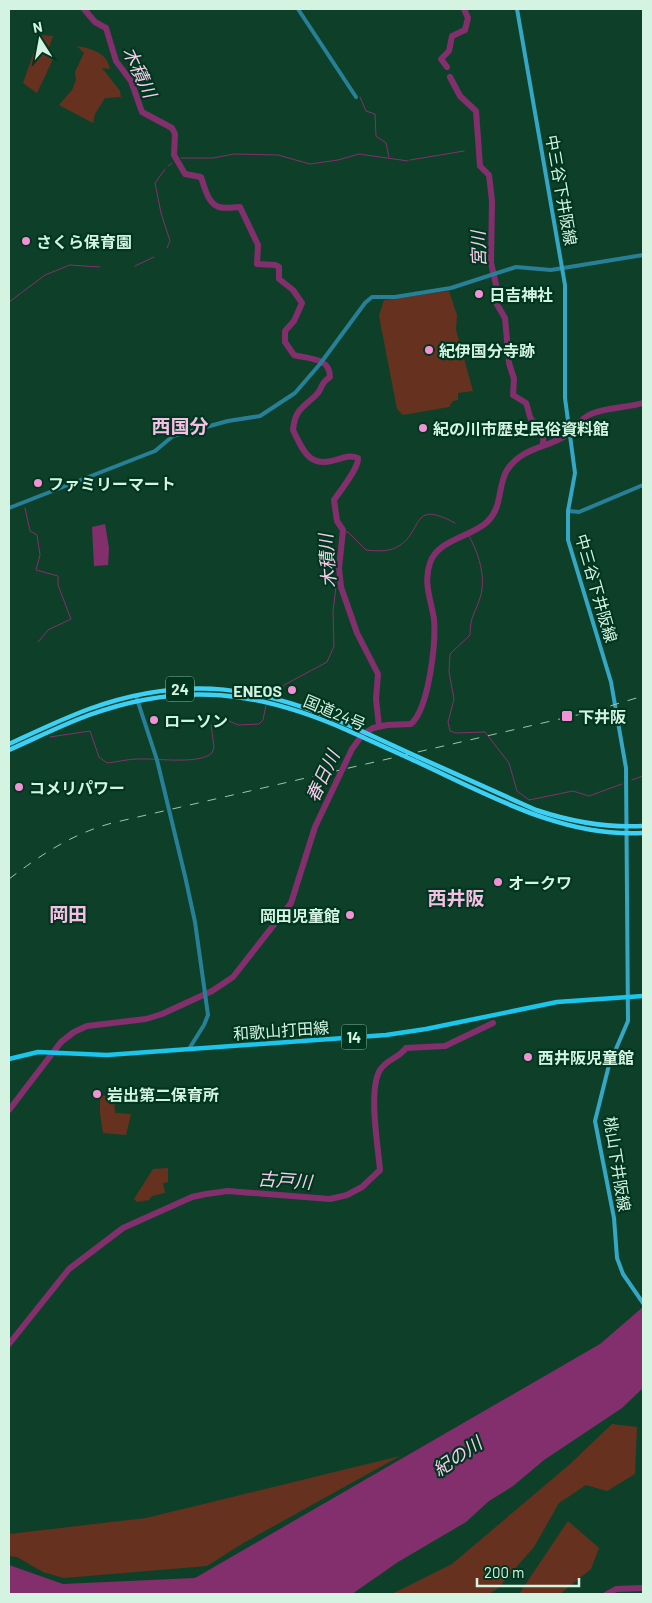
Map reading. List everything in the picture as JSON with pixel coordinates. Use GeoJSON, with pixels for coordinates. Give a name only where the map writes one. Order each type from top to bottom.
{"type":"FeatureCollection","features":[{"type":"Feature","properties":{"kind":"highway","name":"国道24号"},"geometry":{"type":"LineString","coordinates":[[9,744],[91,709],[138,698],[190,688],[259,693],[299,704],[536,810],[582,823],[627,827],[643,826]]}},
{"type":"Feature","properties":{"kind":"highway","name":"国道24号"},"geometry":{"type":"LineString","coordinates":[[9,750],[83,717],[138,698],[190,695],[253,698],[297,709],[515,807],[552,821],[599,831],[627,834],[643,833]]}},
{"type":"Feature","properties":{"kind":"main road","name":"中三谷下井阪線"},"geometry":{"type":"LineString","coordinates":[[518,9],[563,267],[566,302],[565,398],[575,473],[568,512],[567,532],[571,556],[609,676],[616,705],[627,780],[627,997]]}},
{"type":"Feature","properties":{"kind":"main road","name":"和歌山打田線"},"geometry":{"type":"LineString","coordinates":[[9,1059],[44,1053],[107,1055],[386,1035],[426,1029],[557,1002],[643,996]]}},
{"type":"Feature","properties":{"kind":"main road","name":"桃山下井阪線"},"geometry":{"type":"LineString","coordinates":[[627,997],[628,1022],[609,1065],[596,1121],[614,1218],[617,1258],[623,1274],[643,1303]]}},
{"type":"Feature","properties":{"kind":"street"},"geometry":{"type":"LineString","coordinates":[[298,9],[356,97]]}},
{"type":"Feature","properties":{"kind":"street"},"geometry":{"type":"LineString","coordinates":[[9,508],[155,451],[173,436],[228,421],[260,416],[295,393],[320,364],[368,299],[451,288],[516,267],[546,270],[643,255]]}},
{"type":"Feature","properties":{"kind":"street"},"geometry":{"type":"LineString","coordinates":[[568,512],[579,512],[643,485]]}},
{"type":"Feature","properties":{"kind":"street"},"geometry":{"type":"LineString","coordinates":[[138,698],[156,759],[195,922],[204,981],[207,1008],[206,1021],[189,1049]]}},
{"type":"Feature","properties":{"kind":"shaded area"},"geometry":{"type":"Polygon","coordinates":[[[40,35],[53,36],[46,56],[53,59],[37,93],[23,83],[40,35]]]}},
{"type":"Feature","properties":{"kind":"shaded area"},"geometry":{"type":"Polygon","coordinates":[[[77,46],[98,52],[106,59],[110,69],[102,68],[120,91],[121,97],[105,98],[95,114],[93,123],[59,105],[72,90],[76,80],[75,72],[84,53],[77,46]]]}},
{"type":"Feature","properties":{"kind":"shaded area"},"geometry":{"type":"Polygon","coordinates":[[[449,291],[457,315],[456,330],[473,391],[458,393],[458,400],[453,401],[449,407],[403,415],[397,409],[379,316],[384,300],[449,291]]]}},
{"type":"Feature","properties":{"kind":"shaded area"},"geometry":{"type":"Polygon","coordinates":[[[100,1095],[114,1097],[115,1113],[131,1114],[126,1135],[103,1133],[100,1095]]]}},
{"type":"Feature","properties":{"kind":"shaded area"},"geometry":{"type":"Polygon","coordinates":[[[168,1168],[168,1182],[163,1183],[165,1193],[152,1196],[149,1200],[137,1202],[134,1199],[153,1169],[168,1168]]]}},
{"type":"Feature","properties":{"kind":"shaded area"},"geometry":{"type":"Polygon","coordinates":[[[612,1424],[637,1427],[635,1474],[607,1491],[586,1485],[559,1503],[534,1547],[498,1588],[489,1594],[392,1594],[452,1564],[569,1465],[612,1424]]]}},
{"type":"Feature","properties":{"kind":"shaded area"},"geometry":{"type":"Polygon","coordinates":[[[400,1456],[245,1542],[207,1566],[64,1578],[43,1572],[17,1557],[9,1556],[9,1534],[146,1518],[400,1456]]]}},
{"type":"Feature","properties":{"kind":"shaded area"},"geometry":{"type":"Polygon","coordinates":[[[568,1521],[599,1548],[591,1569],[560,1594],[519,1594],[568,1521]]]}},
{"type":"Feature","properties":{"kind":"water"},"geometry":{"type":"Polygon","coordinates":[[[105,524],[109,548],[108,565],[94,566],[92,527],[105,524]]]}},
{"type":"Feature","properties":{"kind":"water","name":"紀の川"},"geometry":{"type":"Polygon","coordinates":[[[643,1307],[643,1388],[622,1408],[544,1460],[513,1486],[489,1501],[466,1522],[398,1562],[352,1594],[9,1594],[9,1565],[63,1584],[195,1578],[600,1344],[643,1307]]]}},
{"type":"Feature","properties":{"kind":"waterway","name":"木積川"},"geometry":{"type":"LineString","coordinates":[[84,9],[95,22],[106,28],[116,61],[131,81],[142,112],[172,128],[175,134],[174,155],[185,174],[201,177],[207,194],[215,205],[224,208],[240,207],[258,245],[257,264],[279,267],[279,279],[293,290],[302,303],[294,321],[285,331],[285,342],[294,355],[322,362],[329,370],[330,377],[324,382],[318,393],[298,413],[293,430],[305,452],[315,460],[329,462],[348,457],[358,458],[356,468],[334,500],[337,521],[343,530],[339,568],[341,587],[357,633],[378,674],[376,699],[379,726]]}},
{"type":"Feature","properties":{"kind":"waterway","name":"宮川"},"geometry":{"type":"LineString","coordinates":[[447,67],[441,59],[449,51],[452,36],[465,30],[468,18],[464,9]]}},
{"type":"Feature","properties":{"kind":"waterway","name":"宮川"},"geometry":{"type":"LineString","coordinates":[[450,77],[460,96],[476,111],[480,166],[489,175],[492,201],[491,263],[498,293],[495,301],[505,318],[509,363],[514,379],[513,395],[526,403],[531,419],[543,429],[543,444]]}},
{"type":"Feature","properties":{"kind":"waterway"},"geometry":{"type":"LineString","coordinates":[[360,97],[366,111],[375,114],[376,136],[386,143],[389,157]]}},
{"type":"Feature","properties":{"kind":"waterway"},"geometry":{"type":"LineString","coordinates":[[410,160],[464,151]]}},
{"type":"Feature","properties":{"kind":"waterway"},"geometry":{"type":"LineString","coordinates":[[181,158],[213,158],[234,154],[278,155],[310,164],[338,160],[359,154],[408,161]]}},
{"type":"Feature","properties":{"kind":"waterway"},"geometry":{"type":"LineString","coordinates":[[168,166],[172,163]]}},
{"type":"Feature","properties":{"kind":"waterway"},"geometry":{"type":"LineString","coordinates":[[165,169],[155,183],[161,213],[170,241],[167,248]]}},
{"type":"Feature","properties":{"kind":"waterway"},"geometry":{"type":"LineString","coordinates":[[135,266],[154,257]]}},
{"type":"Feature","properties":{"kind":"waterway"},"geometry":{"type":"LineString","coordinates":[[9,302],[45,275],[70,265],[100,267]]}},
{"type":"Feature","properties":{"kind":"waterway","name":"春日川"},"geometry":{"type":"LineString","coordinates":[[9,1110],[61,1042],[74,1032],[87,1026],[146,1019],[162,1014],[212,991],[233,977],[291,903],[315,827],[352,749],[363,734],[373,728],[387,725],[411,724],[417,716],[427,690],[434,643],[434,619],[427,577],[434,555],[447,544],[472,532],[487,522],[495,510],[504,477],[513,462],[527,452],[565,436],[591,414],[643,403]]}},
{"type":"Feature","properties":{"kind":"waterway"},"geometry":{"type":"LineString","coordinates":[[25,508],[30,531],[37,535],[40,555],[36,570],[58,576],[58,585],[71,619],[48,630],[38,642]]}},
{"type":"Feature","properties":{"kind":"waterway"},"geometry":{"type":"LineString","coordinates":[[343,532],[348,532],[366,550],[382,551],[394,549],[405,541],[419,520],[424,516],[430,514],[440,516],[455,523]]}},
{"type":"Feature","properties":{"kind":"waterway"},"geometry":{"type":"LineString","coordinates":[[468,534],[480,565],[482,590],[472,619],[470,635],[450,654],[449,672],[454,699],[448,722],[450,731],[456,733],[485,732],[509,763],[517,791],[529,800],[573,791],[589,796],[622,784]]}},
{"type":"Feature","properties":{"kind":"waterway"},"geometry":{"type":"LineString","coordinates":[[279,693],[284,685],[327,662],[334,646],[333,612],[336,586],[324,539]]}},
{"type":"Feature","properties":{"kind":"waterway"},"geometry":{"type":"LineString","coordinates":[[50,737],[90,731],[99,757],[107,763],[134,759],[197,759],[212,753],[214,747],[211,725],[227,720],[238,725],[259,724],[263,720],[266,705]]}},
{"type":"Feature","properties":{"kind":"waterway"},"geometry":{"type":"LineString","coordinates":[[632,780],[643,776]]}},
{"type":"Feature","properties":{"kind":"waterway","name":"古戸川"},"geometry":{"type":"LineString","coordinates":[[9,1344],[69,1269],[123,1228],[192,1197],[228,1191],[330,1199],[347,1195],[362,1187],[380,1170],[374,1104],[376,1079],[383,1066],[406,1048],[445,1046],[493,1023]]}},
{"type":"Feature","properties":{"kind":"waterway"},"geometry":{"type":"LineString","coordinates":[[607,1594],[616,1589],[643,1588]]}},
{"type":"Feature","properties":{"kind":"railway"},"geometry":{"type":"LineString","coordinates":[[9,879],[33,861],[58,846],[84,833],[112,823],[590,712],[643,696]]}},
{"type":"Feature","properties":{"kind":"place","name":"さくら保育園"},"geometry":{"type":"Point","coordinates":[26,241]}},
{"type":"Feature","properties":{"kind":"place","name":"日吉神社"},"geometry":{"type":"Point","coordinates":[479,294]}},
{"type":"Feature","properties":{"kind":"place","name":"紀伊国分寺跡"},"geometry":{"type":"Point","coordinates":[429,350]}},
{"type":"Feature","properties":{"kind":"place","name":"紀の川市歴史民俗資料館"},"geometry":{"type":"Point","coordinates":[423,428]}},
{"type":"Feature","properties":{"kind":"place","name":"ファミリーマート"},"geometry":{"type":"Point","coordinates":[38,483]}},
{"type":"Feature","properties":{"kind":"place","name":"ENEOS"},"geometry":{"type":"Point","coordinates":[292,690]}},
{"type":"Feature","properties":{"kind":"place","name":"下井阪"},"geometry":{"type":"Point","coordinates":[567,716]}},
{"type":"Feature","properties":{"kind":"place","name":"ローソン"},"geometry":{"type":"Point","coordinates":[154,720]}},
{"type":"Feature","properties":{"kind":"place","name":"コメリパワー"},"geometry":{"type":"Point","coordinates":[19,787]}},
{"type":"Feature","properties":{"kind":"place","name":"オークワ"},"geometry":{"type":"Point","coordinates":[498,882]}},
{"type":"Feature","properties":{"kind":"place","name":"岡田児童館"},"geometry":{"type":"Point","coordinates":[350,915]}},
{"type":"Feature","properties":{"kind":"place","name":"西井阪児童館"},"geometry":{"type":"Point","coordinates":[528,1057]}},
{"type":"Feature","properties":{"kind":"place","name":"岩出第二保育所"},"geometry":{"type":"Point","coordinates":[97,1094]}},
{"type":"Feature","properties":{"kind":"district","name":"西国分"},"geometry":{"type":"Point","coordinates":[180,425]}},
{"type":"Feature","properties":{"kind":"district","name":"西井阪"},"geometry":{"type":"Point","coordinates":[456,897]}},
{"type":"Feature","properties":{"kind":"district","name":"岡田"},"geometry":{"type":"Point","coordinates":[68,913]}}]}
